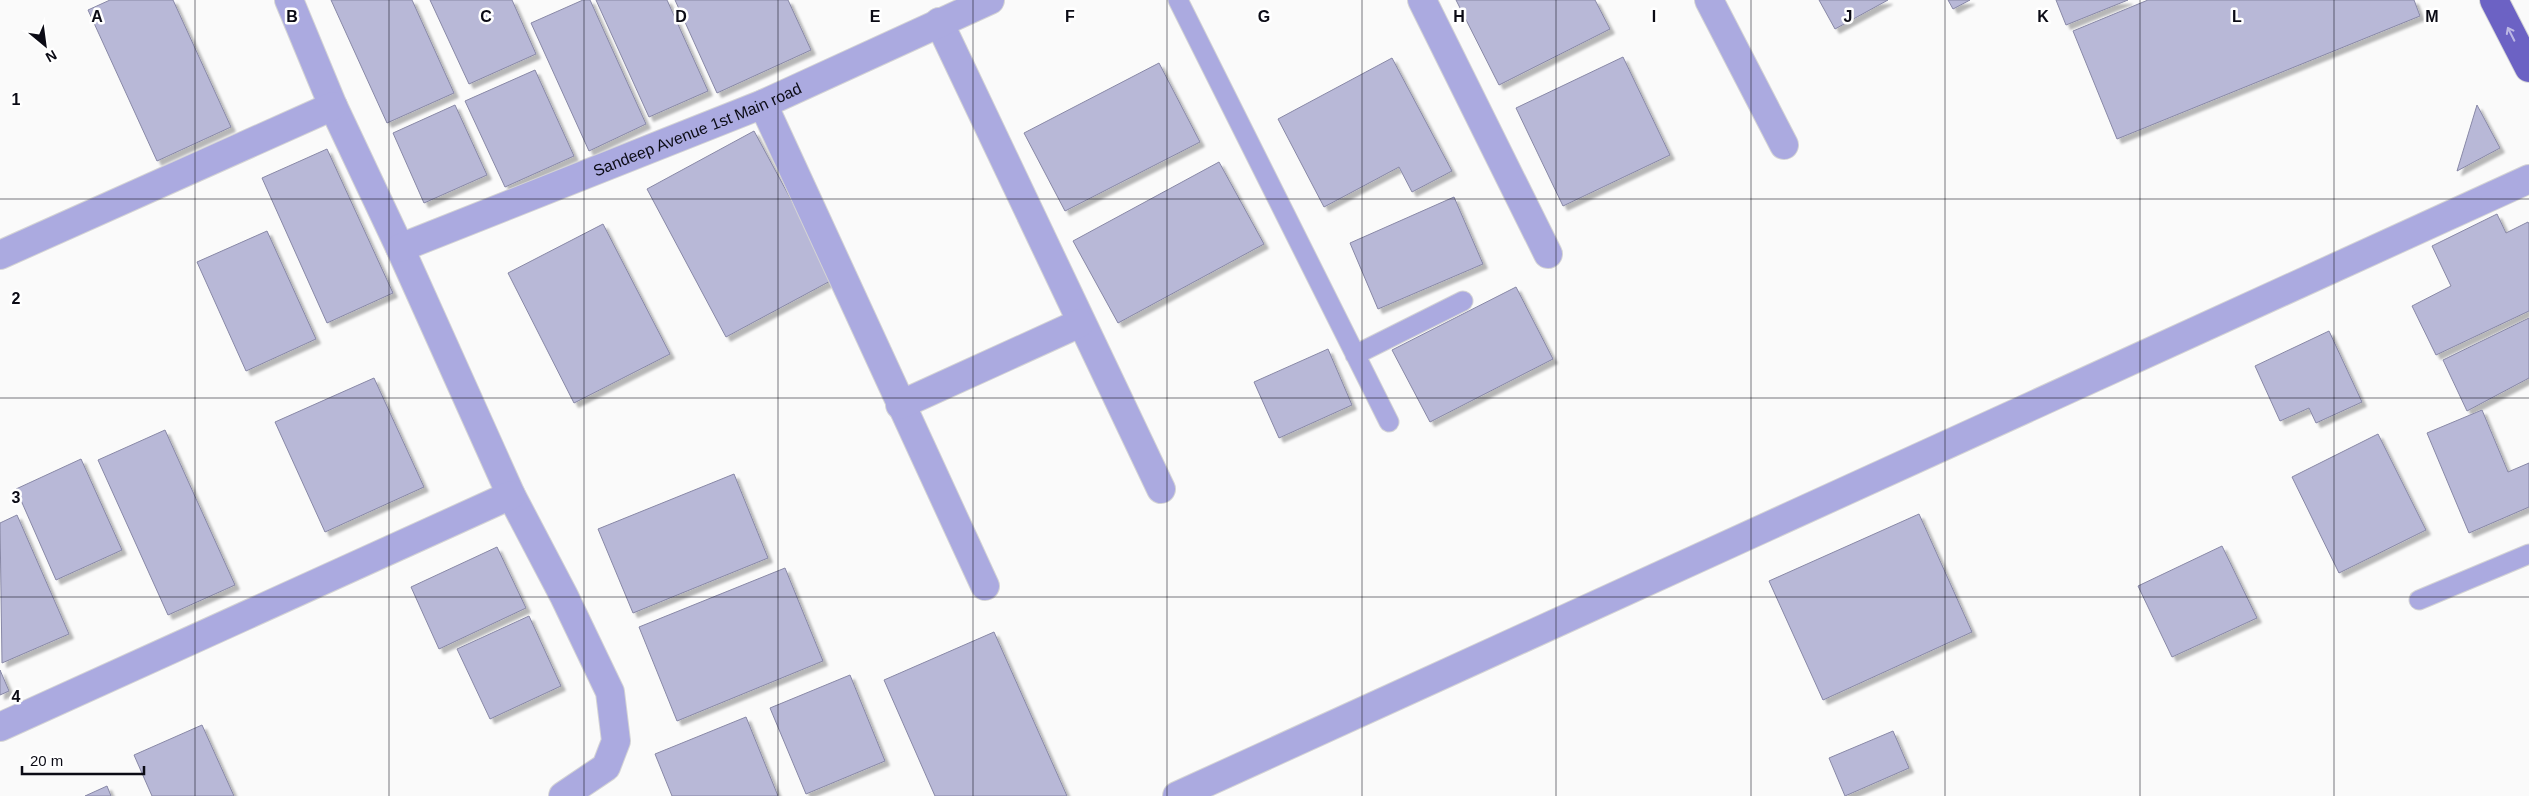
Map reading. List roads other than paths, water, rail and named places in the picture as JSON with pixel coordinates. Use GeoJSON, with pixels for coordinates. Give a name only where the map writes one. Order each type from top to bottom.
{"type":"FeatureCollection","features":[{"type":"Feature","properties":{"kind":"main road"},"geometry":{"type":"LineString","coordinates":[[2494,0],[2529,68]]}},
{"type":"Feature","properties":{"kind":"street"},"geometry":{"type":"LineString","coordinates":[[289,0],[332,106],[400,248],[512,495],[564,596],[610,692],[616,741],[606,767],[563,796]]}},
{"type":"Feature","properties":{"kind":"street","name":"Sandeep Avenue 1st Main road"},"geometry":{"type":"LineString","coordinates":[[400,248],[763,104],[990,0]]}},
{"type":"Feature","properties":{"kind":"street"},"geometry":{"type":"LineString","coordinates":[[1422,0],[1548,254]]}},
{"type":"Feature","properties":{"kind":"street"},"geometry":{"type":"LineString","coordinates":[[1709,0],[1784,144]]}},
{"type":"Feature","properties":{"kind":"street"},"geometry":{"type":"LineString","coordinates":[[939,22],[1080,323],[1161,489]]}},
{"type":"Feature","properties":{"kind":"street"},"geometry":{"type":"LineString","coordinates":[[763,104],[985,586]]}},
{"type":"Feature","properties":{"kind":"street"},"geometry":{"type":"LineString","coordinates":[[0,255],[332,106]]}},
{"type":"Feature","properties":{"kind":"street"},"geometry":{"type":"LineString","coordinates":[[1177,796],[2529,179]]}},
{"type":"Feature","properties":{"kind":"street"},"geometry":{"type":"LineString","coordinates":[[900,405],[1080,323]]}},
{"type":"Feature","properties":{"kind":"street"},"geometry":{"type":"LineString","coordinates":[[0,727],[512,495]]}},
{"type":"Feature","properties":{"kind":"lane"},"geometry":{"type":"LineString","coordinates":[[1178,0],[1389,422]]}},
{"type":"Feature","properties":{"kind":"lane"},"geometry":{"type":"LineString","coordinates":[[1355,355],[1463,301]]}},
{"type":"Feature","properties":{"kind":"lane"},"geometry":{"type":"LineString","coordinates":[[2419,600],[2529,554]]}}]}
